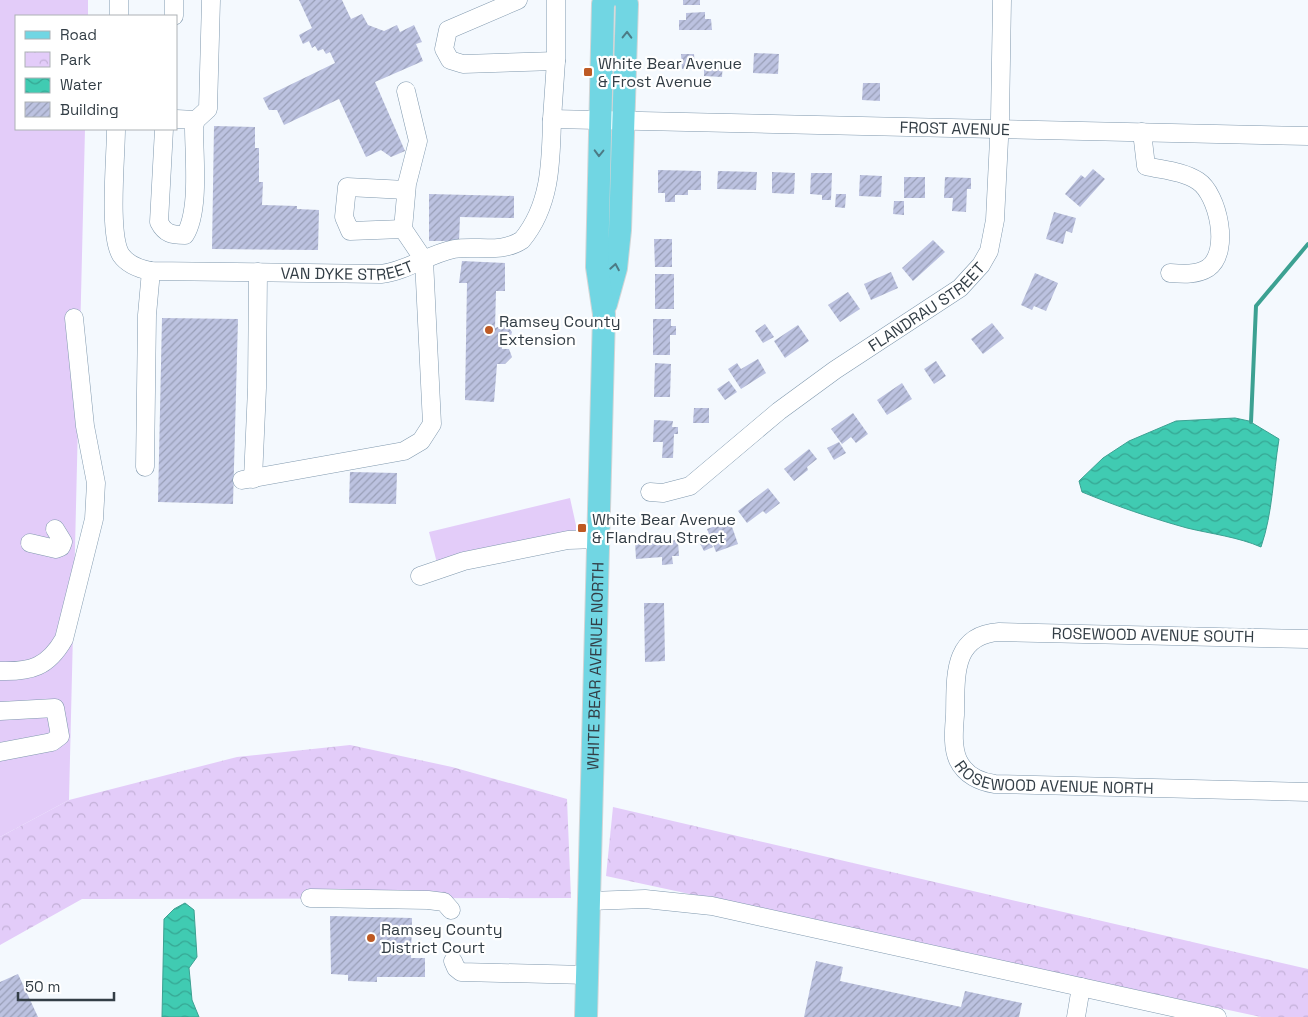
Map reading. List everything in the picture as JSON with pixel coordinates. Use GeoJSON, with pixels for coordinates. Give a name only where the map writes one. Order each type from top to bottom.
{"type":"FeatureCollection","features":[{"type":"Feature","properties":{"kind":"main road","name":"WHITE BEAR AVENUE NORTH"},"geometry":{"type":"LineString","coordinates":[[586,1017],[604,314],[597,267],[603,4],[605,0]]}},
{"type":"Feature","properties":{"kind":"main road","name":"WHITE BEAR AVENUE NORTH"},"geometry":{"type":"LineString","coordinates":[[604,314],[616,268],[624,121],[627,4],[624,0]]}},
{"type":"Feature","properties":{"kind":"street"},"geometry":{"type":"LineString","coordinates":[[118,15],[119,0]]}},
{"type":"Feature","properties":{"kind":"street"},"geometry":{"type":"LineString","coordinates":[[174,0],[174,15]]}},
{"type":"Feature","properties":{"kind":"street"},"geometry":{"type":"LineString","coordinates":[[178,119],[196,120],[208,109],[211,0]]}},
{"type":"Feature","properties":{"kind":"street"},"geometry":{"type":"LineString","coordinates":[[518,0],[448,30],[444,49],[450,60],[462,64],[556,60]]}},
{"type":"Feature","properties":{"kind":"street","name":"VAN DYKE STREET"},"geometry":{"type":"LineString","coordinates":[[116,130],[116,242],[118,250],[127,262],[138,268],[151,270],[381,274],[391,273],[454,249],[500,248],[522,240],[544,198],[548,186],[556,60],[556,0]]}},
{"type":"Feature","properties":{"kind":"street","name":"FLANDRAU STREET"},"geometry":{"type":"LineString","coordinates":[[650,492],[663,493],[690,486],[779,411],[835,370],[955,292],[971,278],[985,258],[993,236],[999,128],[1002,0]]}},
{"type":"Feature","properties":{"kind":"street"},"geometry":{"type":"LineString","coordinates":[[258,272],[257,388],[247,480],[393,453],[413,446],[428,434],[432,424],[432,413],[424,260],[403,229],[406,190],[418,141],[406,91]]}},
{"type":"Feature","properties":{"kind":"street"},"geometry":{"type":"LineString","coordinates":[[552,119],[600,120]]}},
{"type":"Feature","properties":{"kind":"street"},"geometry":{"type":"LineString","coordinates":[[164,130],[159,222],[164,231],[174,235],[185,235],[190,226],[194,197],[196,120]]}},
{"type":"Feature","properties":{"kind":"street","name":"FROST AVENUE"},"geometry":{"type":"LineString","coordinates":[[600,120],[1308,136]]}},
{"type":"Feature","properties":{"kind":"street"},"geometry":{"type":"LineString","coordinates":[[1142,132],[1146,166],[1188,175],[1200,182],[1216,207],[1220,243],[1216,258],[1210,267],[1199,273],[1170,273]]}},
{"type":"Feature","properties":{"kind":"street"},"geometry":{"type":"LineString","coordinates":[[403,229],[350,231],[344,217],[346,187],[406,190]]}},
{"type":"Feature","properties":{"kind":"street"},"geometry":{"type":"LineString","coordinates":[[145,467],[147,315],[151,270]]}},
{"type":"Feature","properties":{"kind":"street"},"geometry":{"type":"LineString","coordinates":[[0,671],[32,668],[45,663],[56,653],[64,639],[94,519],[96,483],[85,426],[74,318]]}},
{"type":"Feature","properties":{"kind":"street"},"geometry":{"type":"LineString","coordinates":[[30,543],[56,549],[61,547],[63,542],[55,529]]}},
{"type":"Feature","properties":{"kind":"street"},"geometry":{"type":"LineString","coordinates":[[420,576],[464,561],[568,540],[598,539]]}},
{"type":"Feature","properties":{"kind":"street","name":"ROSEWOOD AVENUE SOUTH"},"geometry":{"type":"LineString","coordinates":[[999,632],[1308,639]]}},
{"type":"Feature","properties":{"kind":"street","name":"ROSEWOOD AVENUE NORTH"},"geometry":{"type":"LineString","coordinates":[[999,632],[981,636],[971,642],[958,662],[955,749],[958,760],[973,777],[995,784],[1308,792]]}},
{"type":"Feature","properties":{"kind":"street"},"geometry":{"type":"LineString","coordinates":[[0,711],[54,708],[60,736],[52,742],[0,752]]}},
{"type":"Feature","properties":{"kind":"street"},"geometry":{"type":"LineString","coordinates":[[310,898],[428,900],[444,902],[451,910]]}},
{"type":"Feature","properties":{"kind":"street"},"geometry":{"type":"LineString","coordinates":[[590,901],[646,899],[712,906],[1217,1017]]}},
{"type":"Feature","properties":{"kind":"street"},"geometry":{"type":"LineString","coordinates":[[453,961],[456,968],[461,972],[587,975]]}},
{"type":"Feature","properties":{"kind":"street"},"geometry":{"type":"LineString","coordinates":[[1076,1017],[1080,987]]}},
{"type":"Feature","properties":{"kind":"green space"},"geometry":{"type":"Polygon","coordinates":[[[0,0],[88,0],[88,15],[15,15],[15,130],[85,130],[69,800],[0,837],[0,0]]]}},
{"type":"Feature","properties":{"kind":"green space"},"geometry":{"type":"Polygon","coordinates":[[[570,498],[577,530],[437,563],[429,532],[570,498]]]}},
{"type":"Feature","properties":{"kind":"green space"},"geometry":{"type":"Polygon","coordinates":[[[350,745],[452,767],[567,799],[571,898],[82,899],[0,945],[0,837],[69,800],[237,757],[350,745]]]}},
{"type":"Feature","properties":{"kind":"green space"},"geometry":{"type":"Polygon","coordinates":[[[613,807],[1308,969],[1308,1017],[1261,1017],[606,876],[613,807]]]}},
{"type":"Feature","properties":{"kind":"water"},"geometry":{"type":"Polygon","coordinates":[[[1235,418],[1249,421],[1279,439],[1270,507],[1261,547],[1234,538],[1160,520],[1082,492],[1079,481],[1103,458],[1129,441],[1176,421],[1235,418]]]}},
{"type":"Feature","properties":{"kind":"water"},"geometry":{"type":"Polygon","coordinates":[[[185,903],[194,910],[197,957],[189,968],[192,1000],[199,1017],[162,1017],[164,919],[174,909],[185,903]]]}},
{"type":"Feature","properties":{"kind":"building"},"geometry":{"type":"Polygon","coordinates":[[[299,0],[342,0],[351,19],[362,14],[368,25],[384,31],[397,25],[400,32],[414,25],[422,42],[416,44],[423,61],[375,82],[405,151],[391,157],[381,150],[366,157],[339,99],[284,125],[277,110],[269,110],[263,98],[335,63],[330,52],[326,54],[323,49],[318,51],[315,46],[312,48],[309,41],[303,44],[299,35],[312,28],[299,0]]]}},
{"type":"Feature","properties":{"kind":"building"},"geometry":{"type":"Polygon","coordinates":[[[683,0],[700,0],[700,5],[683,5],[683,0]]]}},
{"type":"Feature","properties":{"kind":"building"},"geometry":{"type":"Polygon","coordinates":[[[705,12],[705,19],[711,19],[712,30],[679,30],[679,20],[686,20],[686,13],[705,12]]]}},
{"type":"Feature","properties":{"kind":"building"},"geometry":{"type":"Polygon","coordinates":[[[754,53],[779,54],[778,74],[753,73],[754,53]]]}},
{"type":"Feature","properties":{"kind":"building"},"geometry":{"type":"Polygon","coordinates":[[[681,54],[694,54],[695,69],[682,69],[681,54]]]}},
{"type":"Feature","properties":{"kind":"building"},"geometry":{"type":"Polygon","coordinates":[[[704,61],[723,62],[722,77],[704,76],[704,61]]]}},
{"type":"Feature","properties":{"kind":"building"},"geometry":{"type":"Polygon","coordinates":[[[863,83],[880,83],[880,101],[862,100],[863,83]]]}},
{"type":"Feature","properties":{"kind":"building"},"geometry":{"type":"Polygon","coordinates":[[[214,126],[255,127],[255,148],[259,148],[259,182],[263,182],[262,205],[297,206],[297,209],[319,210],[318,250],[212,249],[214,126]]]}},
{"type":"Feature","properties":{"kind":"building"},"geometry":{"type":"Polygon","coordinates":[[[1093,169],[1105,179],[1080,207],[1065,194],[1081,175],[1085,178],[1093,169]]]}},
{"type":"Feature","properties":{"kind":"building"},"geometry":{"type":"Polygon","coordinates":[[[658,170],[701,171],[701,190],[688,190],[688,195],[675,195],[675,202],[665,202],[665,193],[658,193],[658,170]]]}},
{"type":"Feature","properties":{"kind":"building"},"geometry":{"type":"Polygon","coordinates":[[[718,171],[757,172],[756,190],[717,189],[718,171]]]}},
{"type":"Feature","properties":{"kind":"building"},"geometry":{"type":"Polygon","coordinates":[[[772,172],[795,173],[794,194],[772,193],[772,172]]]}},
{"type":"Feature","properties":{"kind":"building"},"geometry":{"type":"Polygon","coordinates":[[[811,173],[832,173],[831,200],[822,200],[822,195],[810,194],[811,173]]]}},
{"type":"Feature","properties":{"kind":"building"},"geometry":{"type":"Polygon","coordinates":[[[860,175],[882,176],[881,197],[859,196],[860,175]]]}},
{"type":"Feature","properties":{"kind":"building"},"geometry":{"type":"Polygon","coordinates":[[[904,177],[925,177],[925,198],[904,198],[904,177]]]}},
{"type":"Feature","properties":{"kind":"building"},"geometry":{"type":"Polygon","coordinates":[[[945,177],[971,178],[971,189],[967,189],[966,212],[952,211],[953,198],[944,198],[945,177]]]}},
{"type":"Feature","properties":{"kind":"building"},"geometry":{"type":"Polygon","coordinates":[[[429,194],[514,196],[514,218],[460,217],[459,241],[429,241],[429,194]]]}},
{"type":"Feature","properties":{"kind":"building"},"geometry":{"type":"Polygon","coordinates":[[[836,194],[846,194],[845,208],[835,207],[836,194]]]}},
{"type":"Feature","properties":{"kind":"building"},"geometry":{"type":"Polygon","coordinates":[[[894,201],[904,201],[904,215],[893,214],[894,201]]]}},
{"type":"Feature","properties":{"kind":"building"},"geometry":{"type":"Polygon","coordinates":[[[1054,212],[1076,218],[1072,233],[1066,231],[1063,244],[1046,239],[1054,212]]]}},
{"type":"Feature","properties":{"kind":"building"},"geometry":{"type":"Polygon","coordinates":[[[654,239],[672,239],[672,267],[655,267],[654,239]]]}},
{"type":"Feature","properties":{"kind":"building"},"geometry":{"type":"Polygon","coordinates":[[[933,240],[945,252],[913,281],[902,268],[933,240]]]}},
{"type":"Feature","properties":{"kind":"building","name":"Ramsey County Extension"},"geometry":{"type":"Polygon","coordinates":[[[462,261],[505,263],[505,291],[496,291],[495,328],[506,324],[512,332],[510,339],[502,340],[502,349],[509,349],[512,357],[505,364],[497,364],[494,402],[465,400],[467,283],[459,283],[462,261]]]}},
{"type":"Feature","properties":{"kind":"building"},"geometry":{"type":"Polygon","coordinates":[[[891,272],[898,288],[871,300],[864,284],[891,272]]]}},
{"type":"Feature","properties":{"kind":"building"},"geometry":{"type":"Polygon","coordinates":[[[1035,273],[1058,283],[1046,311],[1034,306],[1032,310],[1021,305],[1035,273]]]}},
{"type":"Feature","properties":{"kind":"building"},"geometry":{"type":"Polygon","coordinates":[[[655,274],[674,274],[674,309],[655,309],[655,274]]]}},
{"type":"Feature","properties":{"kind":"building"},"geometry":{"type":"Polygon","coordinates":[[[848,292],[860,309],[840,322],[828,305],[848,292]]]}},
{"type":"Feature","properties":{"kind":"building"},"geometry":{"type":"Polygon","coordinates":[[[162,318],[238,319],[233,504],[158,502],[162,318]]]}},
{"type":"Feature","properties":{"kind":"building"},"geometry":{"type":"Polygon","coordinates":[[[653,319],[671,319],[671,326],[676,326],[676,335],[670,335],[670,355],[653,355],[653,319]]]}},
{"type":"Feature","properties":{"kind":"building"},"geometry":{"type":"Polygon","coordinates":[[[992,323],[1004,338],[983,354],[971,339],[992,323]]]}},
{"type":"Feature","properties":{"kind":"building"},"geometry":{"type":"Polygon","coordinates":[[[765,324],[774,337],[763,343],[755,331],[765,324]]]}},
{"type":"Feature","properties":{"kind":"building"},"geometry":{"type":"Polygon","coordinates":[[[798,325],[809,341],[785,358],[774,341],[798,325]]]}},
{"type":"Feature","properties":{"kind":"building"},"geometry":{"type":"Polygon","coordinates":[[[758,359],[766,373],[741,389],[728,369],[737,363],[741,369],[758,359]]]}},
{"type":"Feature","properties":{"kind":"building"},"geometry":{"type":"Polygon","coordinates":[[[936,361],[946,376],[934,384],[924,369],[936,361]]]}},
{"type":"Feature","properties":{"kind":"building"},"geometry":{"type":"Polygon","coordinates":[[[655,363],[671,364],[670,397],[654,397],[655,363]]]}},
{"type":"Feature","properties":{"kind":"building"},"geometry":{"type":"Polygon","coordinates":[[[729,381],[737,392],[725,400],[717,389],[729,381]]]}},
{"type":"Feature","properties":{"kind":"building"},"geometry":{"type":"Polygon","coordinates":[[[902,383],[912,399],[887,415],[877,400],[902,383]]]}},
{"type":"Feature","properties":{"kind":"building"},"geometry":{"type":"Polygon","coordinates":[[[694,408],[709,408],[709,423],[693,423],[694,408]]]}},
{"type":"Feature","properties":{"kind":"building"},"geometry":{"type":"Polygon","coordinates":[[[853,413],[868,434],[856,443],[851,437],[842,444],[831,429],[853,413]]]}},
{"type":"Feature","properties":{"kind":"building"},"geometry":{"type":"Polygon","coordinates":[[[654,420],[673,421],[672,427],[678,427],[678,434],[674,434],[673,458],[662,458],[663,442],[653,442],[654,420]]]}},
{"type":"Feature","properties":{"kind":"building"},"geometry":{"type":"Polygon","coordinates":[[[839,442],[846,453],[834,460],[827,448],[839,442]]]}},
{"type":"Feature","properties":{"kind":"building"},"geometry":{"type":"Polygon","coordinates":[[[809,449],[817,459],[807,467],[808,470],[794,481],[784,469],[809,449]]]}},
{"type":"Feature","properties":{"kind":"building"},"geometry":{"type":"Polygon","coordinates":[[[350,472],[397,473],[396,504],[349,503],[350,472]]]}},
{"type":"Feature","properties":{"kind":"building"},"geometry":{"type":"Polygon","coordinates":[[[768,488],[780,503],[766,514],[763,511],[747,523],[738,511],[768,488]]]}},
{"type":"Feature","properties":{"kind":"building"},"geometry":{"type":"Polygon","coordinates":[[[730,521],[738,544],[716,552],[707,529],[730,521]]]}},
{"type":"Feature","properties":{"kind":"building"},"geometry":{"type":"Polygon","coordinates":[[[705,533],[713,547],[704,551],[697,538],[705,533]]]}},
{"type":"Feature","properties":{"kind":"building"},"geometry":{"type":"Polygon","coordinates":[[[678,540],[679,556],[672,556],[673,564],[662,565],[662,557],[636,559],[635,542],[678,540]]]}},
{"type":"Feature","properties":{"kind":"building"},"geometry":{"type":"Polygon","coordinates":[[[644,603],[664,603],[665,661],[645,662],[644,603]]]}},
{"type":"Feature","properties":{"kind":"building","name":"Ramsey County District Court"},"geometry":{"type":"Polygon","coordinates":[[[330,916],[412,918],[411,958],[425,958],[425,977],[377,977],[377,982],[348,981],[348,975],[331,974],[330,916]]]}},
{"type":"Feature","properties":{"kind":"building"},"geometry":{"type":"Polygon","coordinates":[[[816,961],[843,967],[840,981],[961,1007],[965,991],[1022,1003],[1019,1017],[804,1017],[816,961]]]}},
{"type":"Feature","properties":{"kind":"building"},"geometry":{"type":"Polygon","coordinates":[[[18,974],[38,1017],[0,1017],[0,982],[18,974]]]}},
{"type":"Feature","properties":{"kind":"waterway"},"geometry":{"type":"LineString","coordinates":[[1251,422],[1256,306],[1308,244]]}},
{"type":"Feature","properties":{"kind":"place","name":"White Bear Avenue & Frost Avenue"},"geometry":{"type":"Point","coordinates":[588,72]}},
{"type":"Feature","properties":{"kind":"place","name":"Ramsey County Extension"},"geometry":{"type":"Point","coordinates":[489,330]}},
{"type":"Feature","properties":{"kind":"place","name":"White Bear Avenue & Flandrau Street"},"geometry":{"type":"Point","coordinates":[582,528]}},
{"type":"Feature","properties":{"kind":"place","name":"Ramsey County District Court"},"geometry":{"type":"Point","coordinates":[371,938]}}]}
